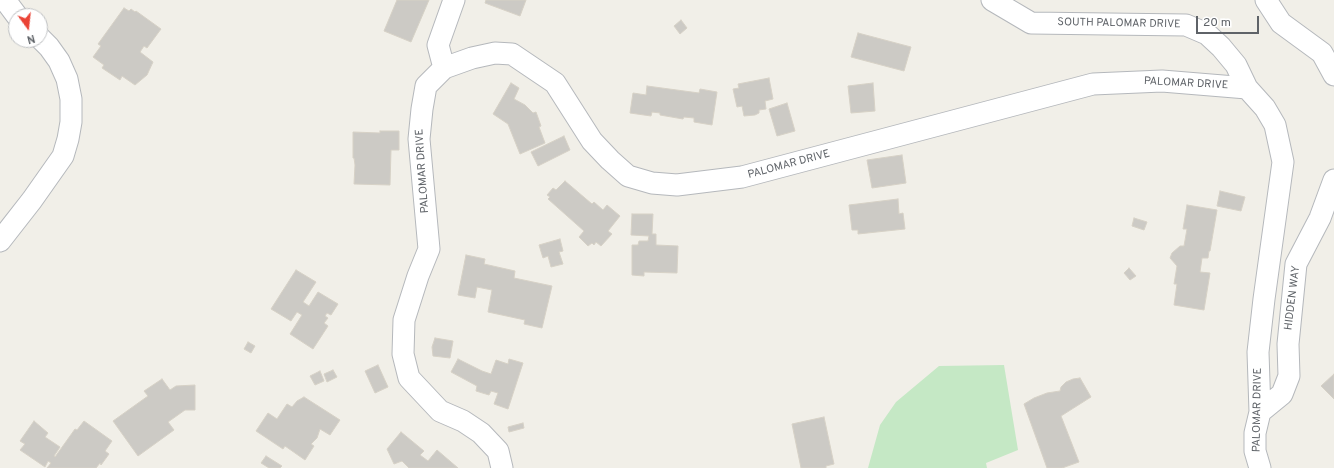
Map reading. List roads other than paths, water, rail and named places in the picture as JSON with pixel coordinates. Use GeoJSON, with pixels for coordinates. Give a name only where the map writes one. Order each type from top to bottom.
{"type":"FeatureCollection","features":[{"type":"Feature","properties":{"kind":"street"},"geometry":{"type":"LineString","coordinates":[[444,68],[438,45],[454,0]]}},
{"type":"Feature","properties":{"kind":"street","name":"SOUTH PALOMAR DRIVE"},"geometry":{"type":"LineString","coordinates":[[992,0],[1030,23],[1186,25],[1207,34],[1221,47],[1236,64],[1247,88]]}},
{"type":"Feature","properties":{"kind":"street"},"geometry":{"type":"LineString","coordinates":[[1266,0],[1281,23],[1322,53],[1334,75]]}},
{"type":"Feature","properties":{"kind":"street"},"geometry":{"type":"LineString","coordinates":[[0,241],[32,200],[63,156],[68,139],[71,122],[71,99],[67,79],[59,61],[48,46]]}},
{"type":"Feature","properties":{"kind":"street","name":"PALOMAR DRIVE"},"geometry":{"type":"LineString","coordinates":[[502,468],[498,451],[481,433],[463,421],[440,411],[409,378],[403,354],[404,320],[428,249],[419,139],[426,86],[444,68],[472,58],[495,53],[512,54],[555,83],[592,141],[628,176],[652,183],[677,185],[742,177],[1093,84],[1162,81],[1247,88],[1265,108],[1275,124],[1283,162],[1258,352],[1260,412],[1255,433],[1255,451],[1260,468]]}},
{"type":"Feature","properties":{"kind":"street","name":"HIDDEN WAY"},"geometry":{"type":"LineString","coordinates":[[1260,412],[1282,394],[1289,376],[1288,344],[1296,264],[1320,218],[1334,180]]}}]}
